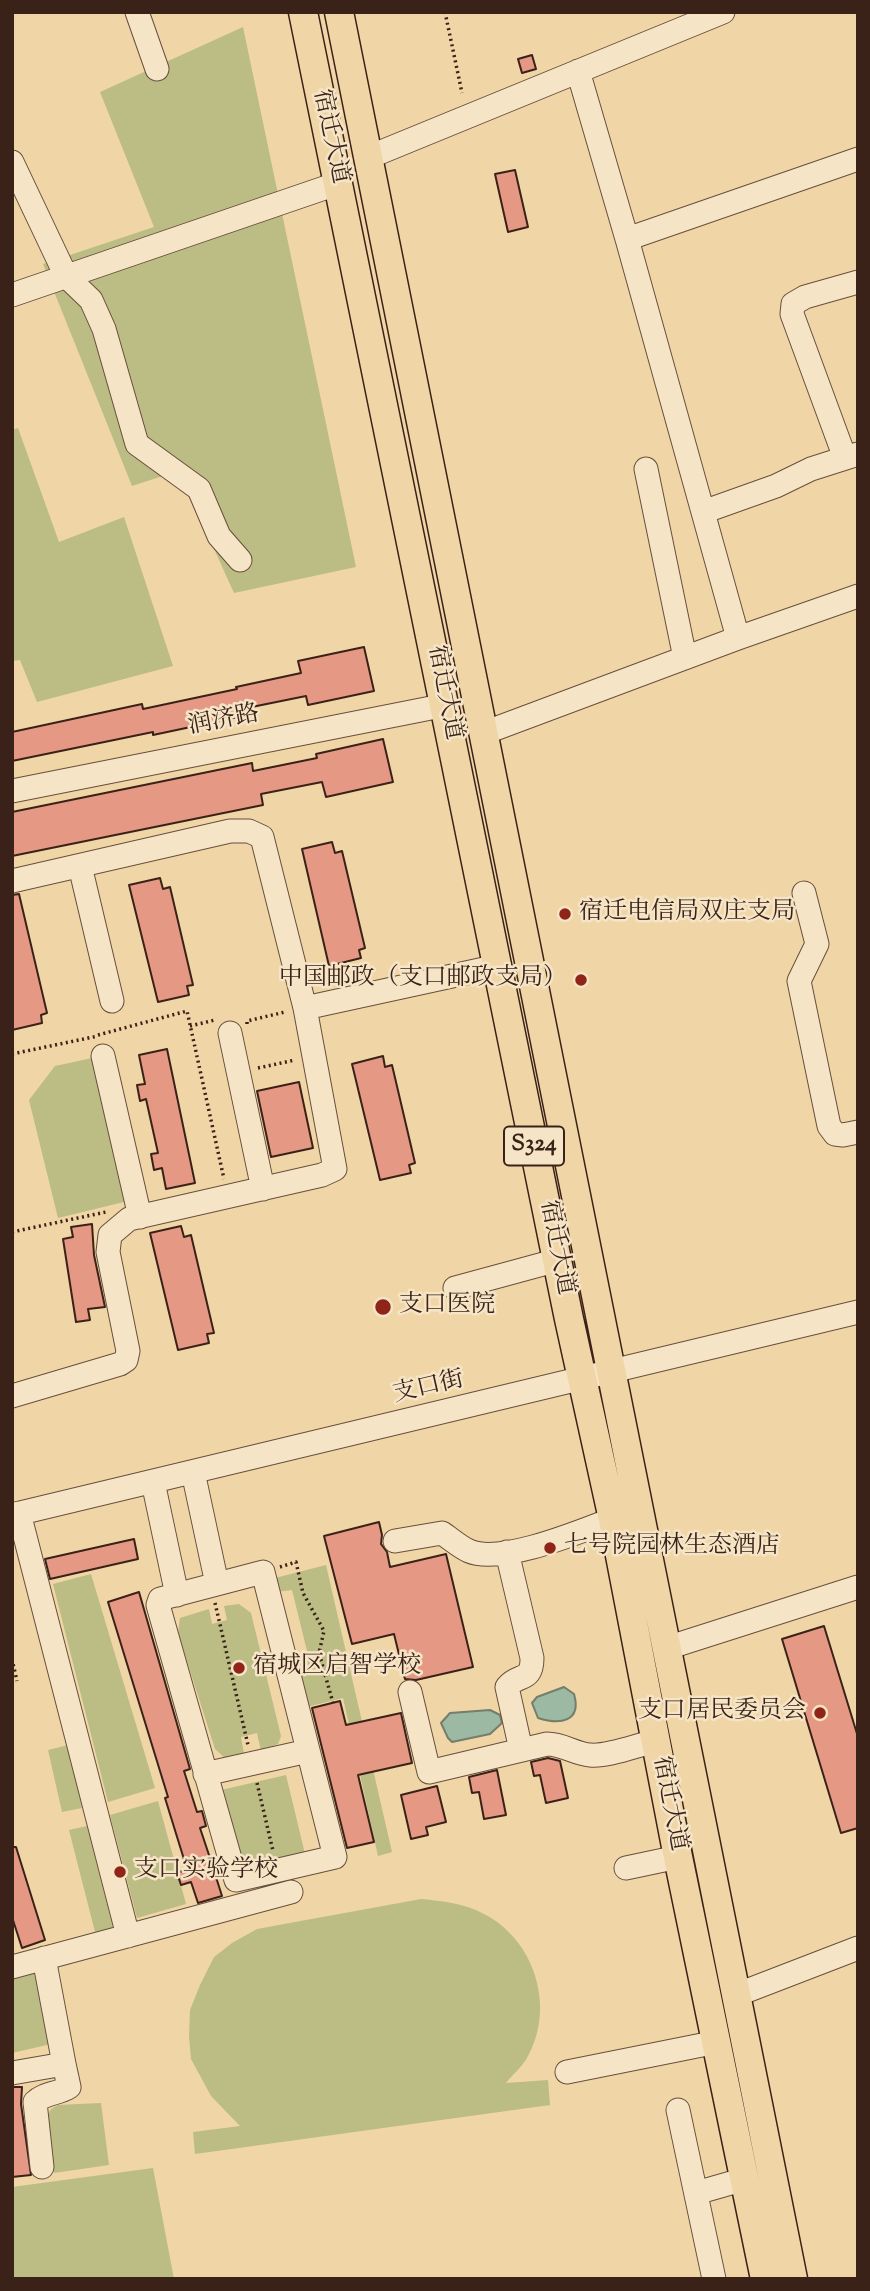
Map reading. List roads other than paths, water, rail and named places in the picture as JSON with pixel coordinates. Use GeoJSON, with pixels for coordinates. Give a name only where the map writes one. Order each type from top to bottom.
{"type":"FeatureCollection","features":[{"type":"Feature","properties":{"kind":"main road","name":"宿迁大道"},"geometry":{"type":"LineString","coordinates":[[303,12],[613,1519],[678,1857],[765,2279]]}},
{"type":"Feature","properties":{"kind":"main road","name":"宿迁大道"},"geometry":{"type":"LineString","coordinates":[[339,12],[793,2279]]}},
{"type":"Feature","properties":{"kind":"street"},"geometry":{"type":"LineString","coordinates":[[137,12],[157,69]]}},
{"type":"Feature","properties":{"kind":"street"},"geometry":{"type":"LineString","coordinates":[[369,157],[723,12]]}},
{"type":"Feature","properties":{"kind":"street"},"geometry":{"type":"LineString","coordinates":[[578,71],[738,638]]}},
{"type":"Feature","properties":{"kind":"street"},"geometry":{"type":"LineString","coordinates":[[627,239],[858,159]]}},
{"type":"Feature","properties":{"kind":"street"},"geometry":{"type":"LineString","coordinates":[[12,162],[66,276],[91,300],[104,329],[137,444],[199,489],[219,536],[240,561]]}},
{"type":"Feature","properties":{"kind":"street"},"geometry":{"type":"LineString","coordinates":[[12,295],[339,183]]}},
{"type":"Feature","properties":{"kind":"street"},"geometry":{"type":"LineString","coordinates":[[703,512],[851,456],[792,314],[793,304],[805,297],[858,282]]}},
{"type":"Feature","properties":{"kind":"street"},"geometry":{"type":"LineString","coordinates":[[646,469],[685,658]]}},
{"type":"Feature","properties":{"kind":"street"},"geometry":{"type":"LineString","coordinates":[[484,733],[858,596]]}},
{"type":"Feature","properties":{"kind":"street","name":"润济路"},"geometry":{"type":"LineString","coordinates":[[12,791],[446,705]]}},
{"type":"Feature","properties":{"kind":"street"},"geometry":{"type":"LineString","coordinates":[[12,881],[230,831],[249,831],[262,837],[305,1008],[335,1169],[322,1175],[228,1197],[139,1211],[110,1235],[108,1252],[128,1351],[126,1360],[12,1396]]}},
{"type":"Feature","properties":{"kind":"street"},"geometry":{"type":"LineString","coordinates":[[80,866],[112,1001]]}},
{"type":"Feature","properties":{"kind":"street"},"geometry":{"type":"LineString","coordinates":[[804,893],[817,944],[799,981],[829,1126],[835,1134],[858,1132]]}},
{"type":"Feature","properties":{"kind":"street"},"geometry":{"type":"LineString","coordinates":[[305,1008],[498,966]]}},
{"type":"Feature","properties":{"kind":"street"},"geometry":{"type":"LineString","coordinates":[[240,1033],[263,1189]]}},
{"type":"Feature","properties":{"kind":"street"},"geometry":{"type":"LineString","coordinates":[[101,1046],[139,1211]]}},
{"type":"Feature","properties":{"kind":"street"},"geometry":{"type":"LineString","coordinates":[[455,1288],[558,1260]]}},
{"type":"Feature","properties":{"kind":"street","name":"支口街"},"geometry":{"type":"LineString","coordinates":[[16,1514],[858,1312]]}},
{"type":"Feature","properties":{"kind":"street"},"geometry":{"type":"LineString","coordinates":[[193,1472],[214,1585]]}},
{"type":"Feature","properties":{"kind":"street"},"geometry":{"type":"LineString","coordinates":[[153,1482],[177,1595]]}},
{"type":"Feature","properties":{"kind":"street"},"geometry":{"type":"LineString","coordinates":[[16,1514],[128,1936]]}},
{"type":"Feature","properties":{"kind":"street"},"geometry":{"type":"LineString","coordinates":[[396,1542],[442,1533],[471,1552],[492,1555],[561,1539],[613,1519]]}},
{"type":"Feature","properties":{"kind":"street"},"geometry":{"type":"LineString","coordinates":[[507,1552],[532,1658],[532,1668],[528,1674],[509,1683],[507,1687],[521,1750]]}},
{"type":"Feature","properties":{"kind":"street"},"geometry":{"type":"LineString","coordinates":[[263,1572],[335,1857],[236,1880],[158,1605],[160,1599],[214,1585],[263,1572]]}},
{"type":"Feature","properties":{"kind":"street"},"geometry":{"type":"LineString","coordinates":[[667,1647],[858,1587]]}},
{"type":"Feature","properties":{"kind":"street"},"geometry":{"type":"LineString","coordinates":[[410,1692],[429,1772],[555,1744],[575,1753],[592,1756],[656,1741]]}},
{"type":"Feature","properties":{"kind":"street"},"geometry":{"type":"LineString","coordinates":[[205,1774],[308,1751]]}},
{"type":"Feature","properties":{"kind":"street"},"geometry":{"type":"LineString","coordinates":[[626,1868],[678,1857]]}},
{"type":"Feature","properties":{"kind":"street"},"geometry":{"type":"LineString","coordinates":[[12,1967],[291,1892]]}},
{"type":"Feature","properties":{"kind":"street"},"geometry":{"type":"LineString","coordinates":[[736,1996],[858,1948]]}},
{"type":"Feature","properties":{"kind":"street"},"geometry":{"type":"LineString","coordinates":[[43,2167],[35,2102],[40,2097],[62,2092],[69,2087],[44,1958]]}},
{"type":"Feature","properties":{"kind":"street"},"geometry":{"type":"LineString","coordinates":[[567,2073],[717,2042]]}},
{"type":"Feature","properties":{"kind":"street"},"geometry":{"type":"LineString","coordinates":[[12,2073],[64,2064]]}},
{"type":"Feature","properties":{"kind":"street"},"geometry":{"type":"LineString","coordinates":[[678,2110],[714,2279]]}},
{"type":"Feature","properties":{"kind":"street"},"geometry":{"type":"LineString","coordinates":[[696,2193],[745,2179]]}},
{"type":"Feature","properties":{"kind":"place","name":"宿迁电信局双庄支局"},"geometry":{"type":"Point","coordinates":[565,914]}},
{"type":"Feature","properties":{"kind":"place","name":"中国邮政（支口邮政支局）"},"geometry":{"type":"Point","coordinates":[581,980]}},
{"type":"Feature","properties":{"kind":"place","name":"支口医院"},"geometry":{"type":"Point","coordinates":[383,1307]}},
{"type":"Feature","properties":{"kind":"place","name":"七号院园林生态酒店"},"geometry":{"type":"Point","coordinates":[550,1548]}},
{"type":"Feature","properties":{"kind":"place","name":"宿城区启智学校"},"geometry":{"type":"Point","coordinates":[239,1668]}},
{"type":"Feature","properties":{"kind":"place","name":"支口居民委员会"},"geometry":{"type":"Point","coordinates":[820,1713]}},
{"type":"Feature","properties":{"kind":"place","name":"支口实验学校"},"geometry":{"type":"Point","coordinates":[120,1872]}}]}
